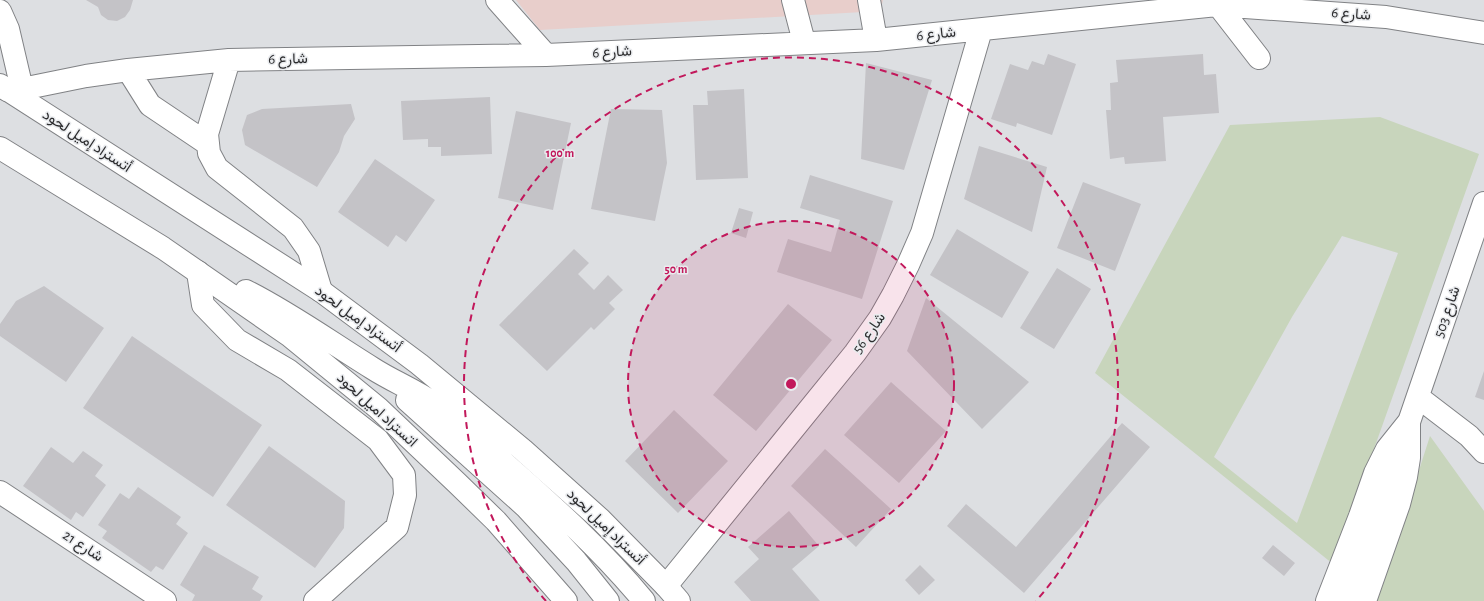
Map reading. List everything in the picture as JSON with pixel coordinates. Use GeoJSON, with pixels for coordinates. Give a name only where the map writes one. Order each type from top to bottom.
{"type":"FeatureCollection","features":[{"type":"Feature","properties":{"kind":"main road"},"geometry":{"type":"LineString","coordinates":[[497,0],[546,55]]}},
{"type":"Feature","properties":{"kind":"main road"},"geometry":{"type":"LineString","coordinates":[[793,0],[804,42]]}},
{"type":"Feature","properties":{"kind":"main road"},"geometry":{"type":"LineString","coordinates":[[869,0],[876,40]]}},
{"type":"Feature","properties":{"kind":"main road"},"geometry":{"type":"LineString","coordinates":[[1215,2],[1259,58]]}},
{"type":"Feature","properties":{"kind":"main road","name":"شارع 6"},"geometry":{"type":"LineString","coordinates":[[10,88],[128,70],[229,60],[546,55],[804,42],[876,40],[981,30],[1215,2],[1386,17],[1484,33]]}},
{"type":"Feature","properties":{"kind":"main road"},"geometry":{"type":"LineString","coordinates":[[0,11],[8,29],[10,88]]}},
{"type":"Feature","properties":{"kind":"main road","name":"شارع 56"},"geometry":{"type":"LineString","coordinates":[[672,594],[855,353],[880,318],[893,295],[922,233],[981,30]]}},
{"type":"Feature","properties":{"kind":"main road"},"geometry":{"type":"LineString","coordinates":[[229,60],[210,119],[207,134],[208,153],[217,168],[293,228],[309,250],[321,291]]}},
{"type":"Feature","properties":{"kind":"main road"},"geometry":{"type":"LineString","coordinates":[[128,70],[150,105],[208,144]]}},
{"type":"Feature","properties":{"kind":"main road","name":"أتستراد إميل لحود"},"geometry":{"type":"LineString","coordinates":[[10,88],[321,291],[419,364],[523,450],[600,519],[672,594]]}},
{"type":"Feature","properties":{"kind":"main road"},"geometry":{"type":"LineString","coordinates":[[0,148],[163,248],[266,301],[302,322],[373,369],[435,404],[471,432],[573,524],[608,560],[644,601]]}},
{"type":"Feature","properties":{"kind":"main road","name":"شارع 503"},"geometry":{"type":"LineString","coordinates":[[1343,601],[1418,397],[1484,203]]}},
{"type":"Feature","properties":{"kind":"main road","name":"اتستراد اميل لحود"},"geometry":{"type":"LineString","coordinates":[[163,248],[290,336],[378,408],[496,521],[566,601]]}},
{"type":"Feature","properties":{"kind":"main road"},"geometry":{"type":"LineString","coordinates":[[198,272],[203,304],[237,340],[288,370],[378,440],[404,474],[405,495],[398,527],[315,601]]}},
{"type":"Feature","properties":{"kind":"main road"},"geometry":{"type":"LineString","coordinates":[[373,369],[526,507],[576,561],[608,601]]}},
{"type":"Feature","properties":{"kind":"main road"},"geometry":{"type":"LineString","coordinates":[[1418,397],[1464,432],[1484,452]]}},
{"type":"Feature","properties":{"kind":"main road"},"geometry":{"type":"LineString","coordinates":[[1327,601],[1375,473],[1387,449],[1409,422]]}},
{"type":"Feature","properties":{"kind":"main road"},"geometry":{"type":"LineString","coordinates":[[1365,601],[1399,504],[1406,477],[1409,458],[1409,422]]}},
{"type":"Feature","properties":{"kind":"main road","name":"شارع 21"},"geometry":{"type":"LineString","coordinates":[[0,492],[165,601]]}},
{"type":"Feature","properties":{"kind":"shaded area"},"geometry":{"type":"Polygon","coordinates":[[[516,0],[883,0],[882,4],[863,12],[540,30],[516,0]]]}},
{"type":"Feature","properties":{"kind":"green space"},"geometry":{"type":"Polygon","coordinates":[[[1380,117],[1479,154],[1333,564],[1095,373],[1230,125],[1380,117]],[[1342,236],[1292,317],[1214,457],[1297,523],[1398,253],[1342,236]]]}},
{"type":"Feature","properties":{"kind":"green space"},"geometry":{"type":"Polygon","coordinates":[[[1430,436],[1484,511],[1484,601],[1377,601],[1430,436]]]}},
{"type":"Feature","properties":{"kind":"building"},"geometry":{"type":"Polygon","coordinates":[[[86,0],[133,0],[130,10],[125,17],[117,21],[108,20],[101,15],[98,7],[86,0]]]}},
{"type":"Feature","properties":{"kind":"building"},"geometry":{"type":"Polygon","coordinates":[[[1048,54],[1076,64],[1052,135],[1017,123],[1016,127],[991,119],[1010,64],[1028,70],[1032,61],[1044,65],[1048,54]]]}},
{"type":"Feature","properties":{"kind":"building"},"geometry":{"type":"Polygon","coordinates":[[[1203,54],[1204,75],[1216,74],[1219,113],[1163,117],[1166,161],[1125,164],[1124,157],[1110,159],[1106,110],[1111,110],[1110,83],[1118,82],[1116,60],[1203,54]]]}},
{"type":"Feature","properties":{"kind":"building"},"geometry":{"type":"Polygon","coordinates":[[[866,63],[932,80],[904,170],[861,159],[866,63]]]}},
{"type":"Feature","properties":{"kind":"building"},"geometry":{"type":"Polygon","coordinates":[[[744,89],[748,178],[696,180],[693,105],[708,105],[707,91],[744,89]]]}},
{"type":"Feature","properties":{"kind":"building"},"geometry":{"type":"Polygon","coordinates":[[[490,97],[492,154],[441,156],[441,147],[428,147],[428,139],[403,140],[401,101],[490,97]]]}},
{"type":"Feature","properties":{"kind":"building"},"geometry":{"type":"Polygon","coordinates":[[[351,104],[355,119],[344,136],[339,152],[317,187],[245,145],[242,130],[247,115],[262,109],[351,104]]]}},
{"type":"Feature","properties":{"kind":"building"},"geometry":{"type":"Polygon","coordinates":[[[611,109],[662,110],[667,163],[655,221],[591,209],[611,109]]]}},
{"type":"Feature","properties":{"kind":"building"},"geometry":{"type":"Polygon","coordinates":[[[516,111],[571,123],[553,210],[498,198],[516,111]]]}},
{"type":"Feature","properties":{"kind":"building"},"geometry":{"type":"Polygon","coordinates":[[[979,146],[1047,167],[1032,232],[964,199],[979,146]]]}},
{"type":"Feature","properties":{"kind":"building"},"geometry":{"type":"Polygon","coordinates":[[[375,159],[435,200],[406,242],[396,235],[388,247],[338,212],[375,159]]]}},
{"type":"Feature","properties":{"kind":"building"},"geometry":{"type":"Polygon","coordinates":[[[810,175],[893,201],[862,299],[777,272],[788,239],[831,252],[840,220],[800,208],[810,175]]]}},
{"type":"Feature","properties":{"kind":"building"},"geometry":{"type":"Polygon","coordinates":[[[1083,182],[1141,204],[1115,271],[1057,248],[1083,182]]]}},
{"type":"Feature","properties":{"kind":"building"},"geometry":{"type":"Polygon","coordinates":[[[739,208],[753,212],[746,238],[731,233],[739,208]]]}},
{"type":"Feature","properties":{"kind":"building"},"geometry":{"type":"Polygon","coordinates":[[[957,229],[1029,272],[1002,318],[930,275],[957,229]]]}},
{"type":"Feature","properties":{"kind":"building"},"geometry":{"type":"Polygon","coordinates":[[[574,249],[589,263],[578,274],[594,290],[608,275],[623,290],[609,303],[615,309],[594,330],[591,327],[547,371],[499,325],[574,249]]]}},
{"type":"Feature","properties":{"kind":"building"},"geometry":{"type":"Polygon","coordinates":[[[1057,268],[1091,289],[1054,349],[1020,328],[1057,268]]]}},
{"type":"Feature","properties":{"kind":"building"},"geometry":{"type":"Polygon","coordinates":[[[44,286],[104,328],[66,382],[0,336],[0,324],[16,301],[44,286]]]}},
{"type":"Feature","properties":{"kind":"building"},"geometry":{"type":"Polygon","coordinates":[[[926,298],[1029,382],[982,429],[907,351],[926,298]]]}},
{"type":"Feature","properties":{"kind":"building"},"geometry":{"type":"Polygon","coordinates":[[[788,304],[832,340],[756,431],[713,395],[788,304]]]}},
{"type":"Feature","properties":{"kind":"building"},"geometry":{"type":"Polygon","coordinates":[[[132,336],[262,425],[213,497],[83,408],[132,336]]]}},
{"type":"Feature","properties":{"kind":"building"},"geometry":{"type":"Polygon","coordinates":[[[1484,371],[1484,400],[1475,397],[1484,371]]]}},
{"type":"Feature","properties":{"kind":"building"},"geometry":{"type":"Polygon","coordinates":[[[891,382],[946,431],[899,483],[844,435],[891,382]]]}},
{"type":"Feature","properties":{"kind":"building"},"geometry":{"type":"Polygon","coordinates":[[[674,410],[728,461],[678,513],[625,461],[674,410]]]}},
{"type":"Feature","properties":{"kind":"building"},"geometry":{"type":"Polygon","coordinates":[[[1122,423],[1150,447],[1024,593],[947,526],[966,504],[1016,547],[1122,423]]]}},
{"type":"Feature","properties":{"kind":"building"},"geometry":{"type":"Polygon","coordinates":[[[269,446],[345,501],[344,528],[315,568],[226,505],[269,446]]]}},
{"type":"Feature","properties":{"kind":"building"},"geometry":{"type":"Polygon","coordinates":[[[51,447],[73,463],[83,451],[103,465],[95,476],[106,485],[83,517],[76,512],[71,520],[23,486],[51,447]]]}},
{"type":"Feature","properties":{"kind":"building"},"geometry":{"type":"Polygon","coordinates":[[[825,449],[891,509],[856,547],[791,486],[825,449]]]}},
{"type":"Feature","properties":{"kind":"building"},"geometry":{"type":"Polygon","coordinates":[[[138,487],[181,517],[176,524],[188,533],[163,570],[156,566],[151,572],[102,538],[107,531],[98,525],[120,493],[129,499],[138,487]]]}},
{"type":"Feature","properties":{"kind":"building"},"geometry":{"type":"Polygon","coordinates":[[[789,511],[819,546],[792,569],[820,601],[751,601],[734,582],[759,559],[748,547],[789,511]]]}},
{"type":"Feature","properties":{"kind":"building"},"geometry":{"type":"Polygon","coordinates":[[[204,545],[259,577],[252,589],[263,596],[260,601],[192,601],[195,595],[180,585],[204,545]]]}},
{"type":"Feature","properties":{"kind":"building"},"geometry":{"type":"Polygon","coordinates":[[[1273,545],[1295,563],[1284,576],[1262,558],[1273,545]]]}},
{"type":"Feature","properties":{"kind":"building"},"geometry":{"type":"Polygon","coordinates":[[[920,565],[935,580],[919,595],[905,580],[920,565]]]}}]}
